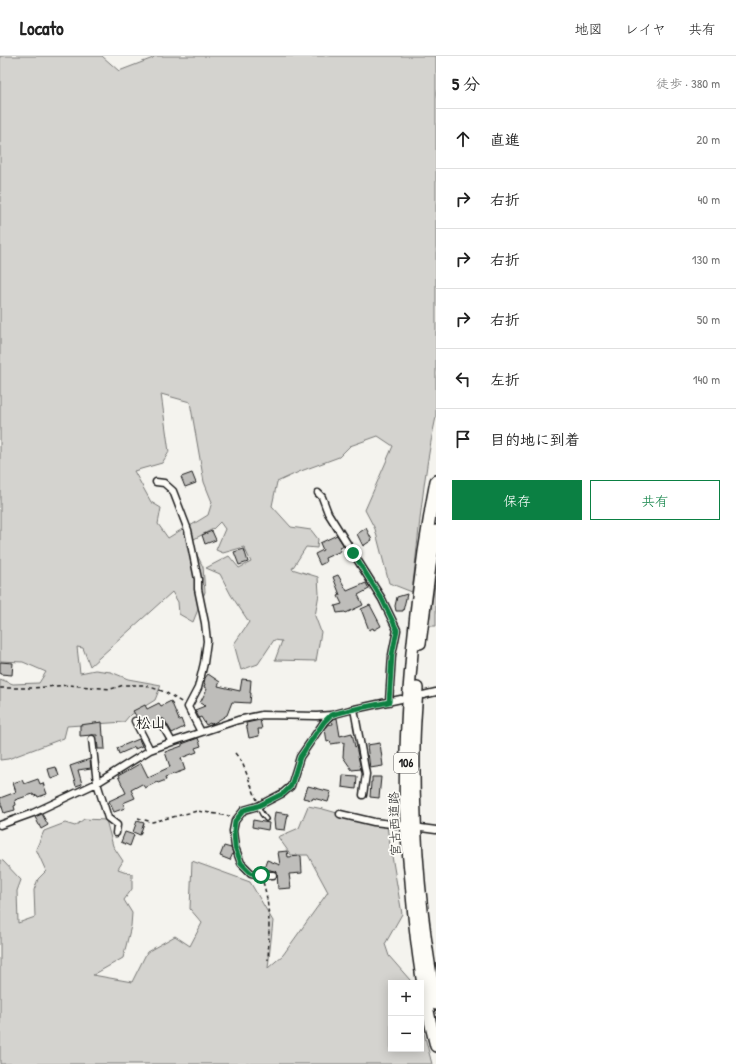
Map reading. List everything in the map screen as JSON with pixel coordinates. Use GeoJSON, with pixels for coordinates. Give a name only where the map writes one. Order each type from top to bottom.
{"type":"FeatureCollection","features":[{"type":"Feature","properties":{"kind":"highway","name":"宮古西道路"},"geometry":{"type":"LineString","coordinates":[[436,481],[421,566],[411,656],[406,744],[406,820],[414,920],[424,989],[436,1046]]}},
{"type":"Feature","properties":{"kind":"highway","name":"宮古西道路"},"geometry":{"type":"LineString","coordinates":[[436,531],[418,657],[414,745],[415,821],[423,922],[436,1004]]}},
{"type":"Feature","properties":{"kind":"highway","name":"106"},"geometry":{"type":"LineString","coordinates":[[431,1027],[436,1051]]}},
{"type":"Feature","properties":{"kind":"street"},"geometry":{"type":"LineString","coordinates":[[156,482],[164,483],[173,490],[188,530],[198,579],[198,589],[207,641],[198,688],[188,707],[201,732]]}},
{"type":"Feature","properties":{"kind":"street"},"geometry":{"type":"LineString","coordinates":[[318,493],[322,498],[328,513],[382,599],[397,630],[392,655],[389,702]]}},
{"type":"Feature","properties":{"kind":"street"},"geometry":{"type":"LineString","coordinates":[[423,695],[436,692]]}},
{"type":"Feature","properties":{"kind":"street"},"geometry":{"type":"LineString","coordinates":[[0,825],[33,813],[97,783],[150,750],[238,720],[262,715],[331,715],[401,700]]}},
{"type":"Feature","properties":{"kind":"street"},"geometry":{"type":"LineString","coordinates":[[354,709],[366,774],[363,795]]}},
{"type":"Feature","properties":{"kind":"street"},"geometry":{"type":"LineString","coordinates":[[273,875],[251,873],[241,863],[235,847],[235,821],[244,810],[258,806],[284,793],[291,786],[300,757],[324,722],[331,715]]}},
{"type":"Feature","properties":{"kind":"street"},"geometry":{"type":"LineString","coordinates":[[135,721],[150,750]]}},
{"type":"Feature","properties":{"kind":"street"},"geometry":{"type":"LineString","coordinates":[[161,723],[172,742]]}},
{"type":"Feature","properties":{"kind":"street"},"geometry":{"type":"LineString","coordinates":[[92,739],[97,783],[108,818],[118,825],[116,833]]}},
{"type":"Feature","properties":{"kind":"street"},"geometry":{"type":"LineString","coordinates":[[340,814],[374,822],[400,825]]}},
{"type":"Feature","properties":{"kind":"street"},"geometry":{"type":"LineString","coordinates":[[421,828],[436,830]]}},
{"type":"Feature","properties":{"kind":"lane"},"geometry":{"type":"LineString","coordinates":[[258,806],[266,819]]}},
{"type":"Feature","properties":{"kind":"path"},"geometry":{"type":"LineString","coordinates":[[0,688],[32,688],[69,685],[110,689],[124,685],[144,685],[165,692],[188,707]]}},
{"type":"Feature","properties":{"kind":"path"},"geometry":{"type":"LineString","coordinates":[[235,753],[242,762],[255,794],[258,806]]}},
{"type":"Feature","properties":{"kind":"path"},"geometry":{"type":"LineString","coordinates":[[138,818],[152,822],[197,811],[238,818]]}},
{"type":"Feature","properties":{"kind":"path"},"geometry":{"type":"LineString","coordinates":[[261,875],[266,893],[269,928],[268,960]]}},
{"type":"Feature","properties":{"kind":"shaded area"},"geometry":{"type":"Polygon","coordinates":[[[0,56],[102,56],[119,71],[153,58],[154,56],[436,56],[436,417],[425,482],[412,592],[389,583],[375,529],[365,510],[393,446],[378,436],[350,446],[339,457],[301,471],[277,482],[272,506],[291,527],[311,530],[318,539],[317,548],[306,547],[292,569],[318,577],[319,594],[315,616],[321,632],[316,661],[275,660],[282,641],[274,640],[258,664],[241,670],[234,644],[249,622],[231,595],[220,574],[206,568],[229,556],[239,568],[251,562],[244,547],[223,553],[216,550],[225,529],[220,522],[213,529],[194,539],[190,526],[208,515],[212,502],[204,482],[190,402],[161,394],[169,452],[162,463],[134,471],[151,502],[161,508],[158,524],[168,538],[184,528],[203,567],[205,592],[193,622],[179,614],[178,602],[172,592],[90,666],[83,648],[77,647],[80,673],[95,670],[111,672],[128,679],[161,685],[155,700],[129,716],[124,722],[67,726],[64,738],[8,759],[0,760],[0,679],[13,684],[39,683],[46,672],[23,662],[0,661],[0,56]]]}},
{"type":"Feature","properties":{"kind":"shaded area"},"geometry":{"type":"Polygon","coordinates":[[[436,579],[436,626],[428,626],[436,579]]]}},
{"type":"Feature","properties":{"kind":"shaded area"},"geometry":{"type":"Polygon","coordinates":[[[308,806],[387,827],[402,914],[385,944],[389,956],[410,980],[388,980],[388,1052],[424,1052],[424,1033],[432,1064],[0,1064],[0,860],[3,861],[21,880],[17,891],[18,923],[35,917],[34,890],[38,879],[46,871],[36,849],[44,831],[65,823],[75,826],[84,819],[106,820],[113,846],[123,861],[118,869],[132,874],[132,889],[124,900],[132,913],[131,926],[123,958],[93,975],[132,982],[147,952],[175,936],[190,946],[202,923],[190,909],[192,861],[250,882],[273,921],[268,968],[283,955],[328,892],[308,855],[291,855],[278,837],[299,828],[308,806]]]}},
{"type":"Feature","properties":{"kind":"building"},"geometry":{"type":"Polygon","coordinates":[[[192,473],[196,483],[185,487],[181,477],[192,473]]]}},
{"type":"Feature","properties":{"kind":"building"},"geometry":{"type":"Polygon","coordinates":[[[366,528],[372,540],[363,546],[357,534],[366,528]]]}},
{"type":"Feature","properties":{"kind":"building"},"geometry":{"type":"Polygon","coordinates":[[[212,531],[216,540],[205,544],[202,535],[212,531]]]}},
{"type":"Feature","properties":{"kind":"building"},"geometry":{"type":"Polygon","coordinates":[[[337,535],[344,546],[340,548],[341,551],[325,558],[326,562],[320,565],[315,554],[323,550],[320,543],[337,535]]]}},
{"type":"Feature","properties":{"kind":"building"},"geometry":{"type":"Polygon","coordinates":[[[244,549],[248,562],[239,565],[234,552],[244,549]]]}},
{"type":"Feature","properties":{"kind":"building"},"geometry":{"type":"Polygon","coordinates":[[[338,575],[347,591],[366,583],[369,589],[358,595],[363,605],[346,613],[337,613],[335,606],[342,604],[338,596],[340,595],[333,577],[338,575]]]}},
{"type":"Feature","properties":{"kind":"building"},"geometry":{"type":"Polygon","coordinates":[[[407,594],[403,611],[396,611],[395,606],[397,597],[407,594]]]}},
{"type":"Feature","properties":{"kind":"building"},"geometry":{"type":"Polygon","coordinates":[[[370,605],[381,626],[374,630],[373,628],[369,630],[361,609],[370,605]]]}},
{"type":"Feature","properties":{"kind":"building"},"geometry":{"type":"Polygon","coordinates":[[[0,662],[13,663],[12,675],[0,674],[0,662]]]}},
{"type":"Feature","properties":{"kind":"building"},"geometry":{"type":"Polygon","coordinates":[[[208,674],[220,682],[218,686],[240,691],[242,679],[251,680],[251,693],[250,703],[232,702],[227,715],[214,723],[206,725],[201,717],[199,718],[195,710],[205,706],[200,703],[207,689],[204,687],[204,683],[208,674]]]}},
{"type":"Feature","properties":{"kind":"building"},"geometry":{"type":"Polygon","coordinates":[[[171,701],[179,720],[181,719],[184,727],[172,733],[164,719],[158,719],[157,724],[152,727],[148,722],[142,725],[133,711],[145,705],[147,709],[159,703],[161,706],[171,701]]]}},
{"type":"Feature","properties":{"kind":"building"},"geometry":{"type":"Polygon","coordinates":[[[337,718],[340,736],[352,733],[361,769],[352,770],[343,757],[344,742],[331,744],[330,741],[327,742],[325,729],[327,725],[333,724],[333,719],[337,718]]]}},
{"type":"Feature","properties":{"kind":"building"},"geometry":{"type":"Polygon","coordinates":[[[260,720],[262,729],[258,729],[259,736],[249,738],[246,723],[260,720]]]}},
{"type":"Feature","properties":{"kind":"building"},"geometry":{"type":"Polygon","coordinates":[[[102,722],[105,749],[98,749],[97,735],[80,736],[80,725],[102,722]]]}},
{"type":"Feature","properties":{"kind":"building"},"geometry":{"type":"Polygon","coordinates":[[[198,738],[201,746],[195,748],[197,752],[181,758],[185,770],[165,777],[166,780],[157,782],[145,788],[142,784],[131,790],[135,798],[123,803],[125,808],[114,812],[109,801],[126,793],[118,776],[141,763],[148,777],[170,767],[165,752],[198,738]]]}},
{"type":"Feature","properties":{"kind":"building"},"geometry":{"type":"Polygon","coordinates":[[[139,739],[142,746],[135,749],[135,747],[119,754],[117,748],[139,739]]]}},
{"type":"Feature","properties":{"kind":"building"},"geometry":{"type":"Polygon","coordinates":[[[380,743],[383,766],[370,768],[367,745],[380,743]]]}},
{"type":"Feature","properties":{"kind":"building"},"geometry":{"type":"Polygon","coordinates":[[[90,759],[91,768],[78,770],[82,784],[76,786],[70,766],[90,759]]]}},
{"type":"Feature","properties":{"kind":"building"},"geometry":{"type":"Polygon","coordinates":[[[56,767],[59,776],[51,779],[48,769],[56,767]]]}},
{"type":"Feature","properties":{"kind":"building"},"geometry":{"type":"Polygon","coordinates":[[[343,775],[357,776],[356,789],[342,787],[343,775]]]}},
{"type":"Feature","properties":{"kind":"building"},"geometry":{"type":"Polygon","coordinates":[[[372,777],[381,777],[379,798],[370,797],[372,777]]]}},
{"type":"Feature","properties":{"kind":"building"},"geometry":{"type":"Polygon","coordinates":[[[38,779],[40,784],[43,783],[47,794],[38,797],[37,795],[34,796],[33,794],[15,800],[15,810],[4,813],[0,798],[16,792],[13,783],[22,780],[24,784],[38,779]]]}},
{"type":"Feature","properties":{"kind":"building"},"geometry":{"type":"Polygon","coordinates":[[[308,786],[331,792],[328,802],[313,798],[312,800],[303,798],[308,786]]]}},
{"type":"Feature","properties":{"kind":"building"},"geometry":{"type":"Polygon","coordinates":[[[275,812],[288,814],[285,830],[275,829],[275,812]]]}},
{"type":"Feature","properties":{"kind":"building"},"geometry":{"type":"Polygon","coordinates":[[[42,814],[48,825],[41,829],[35,817],[42,814]]]}},
{"type":"Feature","properties":{"kind":"building"},"geometry":{"type":"Polygon","coordinates":[[[253,820],[269,823],[268,830],[252,827],[253,820]]]}},
{"type":"Feature","properties":{"kind":"building"},"geometry":{"type":"Polygon","coordinates":[[[137,821],[144,823],[140,835],[133,832],[137,821]]]}},
{"type":"Feature","properties":{"kind":"building"},"geometry":{"type":"Polygon","coordinates":[[[125,832],[134,835],[130,846],[121,842],[125,832]]]}},
{"type":"Feature","properties":{"kind":"building"},"geometry":{"type":"Polygon","coordinates":[[[224,846],[231,848],[233,853],[230,860],[220,856],[224,846]]]}},
{"type":"Feature","properties":{"kind":"building"},"geometry":{"type":"Polygon","coordinates":[[[287,851],[288,857],[301,856],[302,873],[289,874],[291,888],[278,889],[277,872],[264,868],[267,860],[280,865],[278,852],[287,851]]]}},
{"type":"Feature","properties":{"kind":"district","name":"松山"},"geometry":{"type":"Point","coordinates":[151,723]}},
{"type":"Feature","properties":{"kind":"route"},"geometry":{"type":"LineString","coordinates":[[261,875],[251,873],[241,863],[235,847],[235,821],[244,810],[258,806],[284,793],[291,786],[300,757],[324,722],[331,715],[389,702],[392,655],[397,630],[382,599],[353,553]]}}]}
